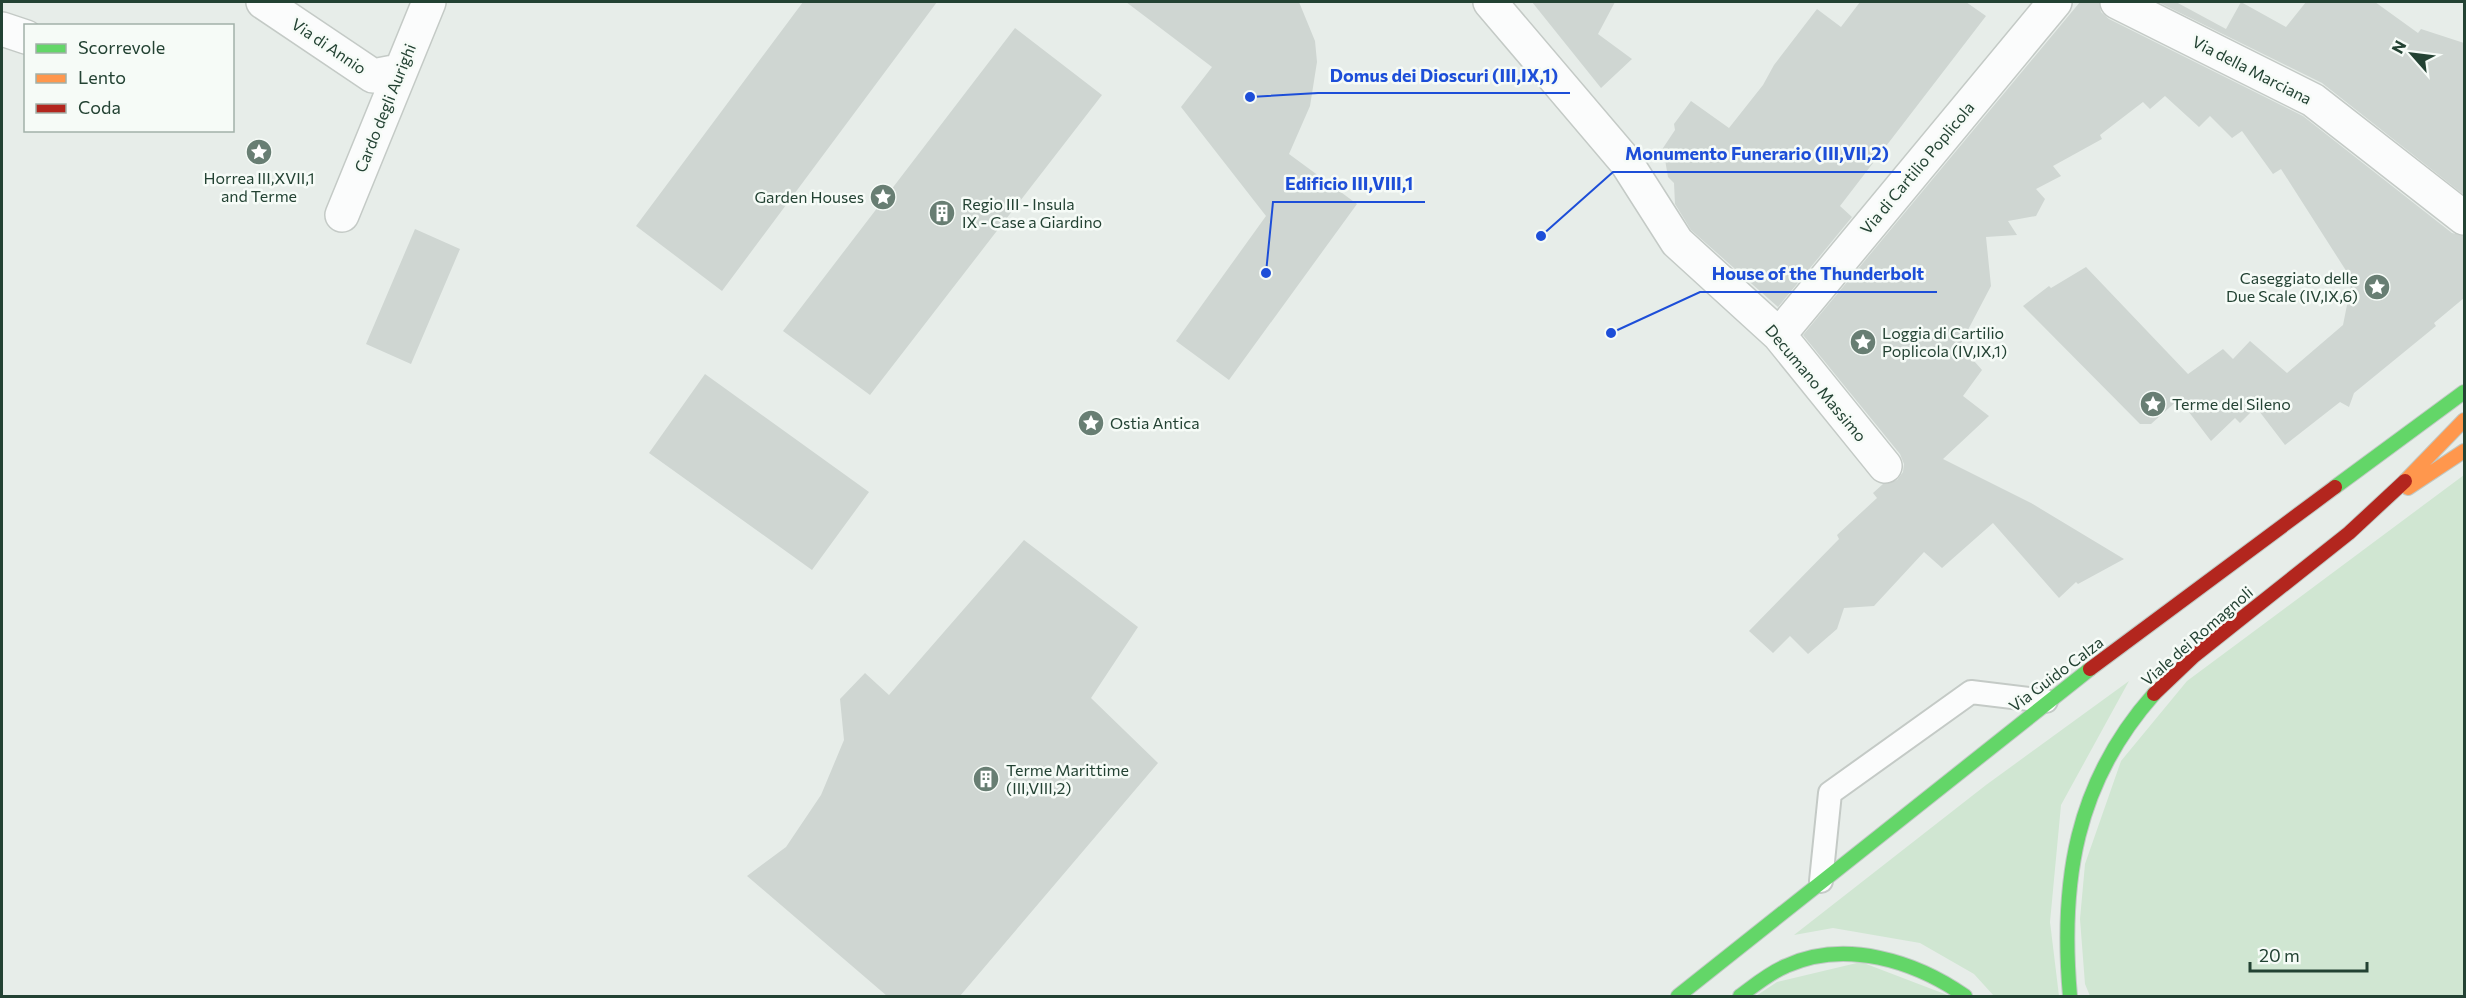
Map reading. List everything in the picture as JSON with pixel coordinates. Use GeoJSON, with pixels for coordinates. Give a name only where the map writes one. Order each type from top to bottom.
{"type":"FeatureCollection","features":[{"type":"Feature","properties":{"kind":"main road","name":"Via Guido Calza"},"geometry":{"type":"LineString","coordinates":[[1678,996],[2046,701],[2464,392]]}},
{"type":"Feature","properties":{"kind":"main road"},"geometry":{"type":"LineString","coordinates":[[2377,508],[2464,420]]}},
{"type":"Feature","properties":{"kind":"main road","name":"Viale dei Romagnoli"},"geometry":{"type":"LineString","coordinates":[[2070,996],[2065,926],[2071,857],[2091,790],[2110,752],[2130,721],[2160,687],[2377,508],[2464,451]]}},
{"type":"Feature","properties":{"kind":"main road"},"geometry":{"type":"LineString","coordinates":[[1740,996],[1772,973],[1794,962],[1852,956],[1874,957],[1917,969],[1965,996]]}},
{"type":"Feature","properties":{"kind":"street","name":"Via di Annio"},"geometry":{"type":"LineString","coordinates":[[263,2],[373,76],[399,71]]}},
{"type":"Feature","properties":{"kind":"street","name":"Cardo degli Aurighi"},"geometry":{"type":"LineString","coordinates":[[342,215],[429,2]]}},
{"type":"Feature","properties":{"kind":"street","name":"Decumano Massimo"},"geometry":{"type":"LineString","coordinates":[[1490,2],[1626,162],[1677,242],[1779,335],[1885,466]]}},
{"type":"Feature","properties":{"kind":"street","name":"Via di Cartilio Poplicola"},"geometry":{"type":"LineString","coordinates":[[1779,335],[2055,2]]}},
{"type":"Feature","properties":{"kind":"street","name":"Via della Marciana"},"geometry":{"type":"LineString","coordinates":[[2117,2],[2313,100],[2464,218]]}},
{"type":"Feature","properties":{"kind":"street"},"geometry":{"type":"LineString","coordinates":[[2,28],[24,36]]}},
{"type":"Feature","properties":{"kind":"lane"},"geometry":{"type":"LineString","coordinates":[[1821,881],[1830,793],[1971,692],[2046,701]]}},
{"type":"Feature","properties":{"kind":"green space"},"geometry":{"type":"Polygon","coordinates":[[[2464,475],[2464,996],[2090,996],[2085,984],[2080,919],[2085,864],[2121,761],[2187,681],[2464,475]]]}},
{"type":"Feature","properties":{"kind":"green space"},"geometry":{"type":"Polygon","coordinates":[[[2129,681],[2061,805],[2050,922],[2059,996],[1994,996],[1974,974],[1920,943],[1833,928],[1794,935],[1986,785],[2129,681]]]}},
{"type":"Feature","properties":{"kind":"green space"},"geometry":{"type":"Polygon","coordinates":[[[1861,962],[1950,996],[1756,996],[1777,982],[1861,962]]]}},
{"type":"Feature","properties":{"kind":"building"},"geometry":{"type":"Polygon","coordinates":[[[803,2],[937,2],[722,291],[636,226],[803,2]]]}},
{"type":"Feature","properties":{"kind":"building"},"geometry":{"type":"Polygon","coordinates":[[[1126,2],[1299,2],[1315,41],[1317,62],[1310,106],[1289,154],[1357,204],[1229,380],[1176,341],[1266,216],[1181,107],[1212,67],[1126,2]]]}},
{"type":"Feature","properties":{"kind":"building"},"geometry":{"type":"Polygon","coordinates":[[[1532,2],[1615,2],[1598,34],[1632,59],[1601,88],[1532,2]]]}},
{"type":"Feature","properties":{"kind":"building"},"geometry":{"type":"Polygon","coordinates":[[[1860,2],[1966,2],[1986,16],[1840,206],[1852,217],[1778,307],[1691,230],[1675,204],[1674,183],[1668,177],[1663,148],[1675,130],[1674,124],[1691,101],[1729,128],[1817,9],[1841,27],[1860,2]]]}},
{"type":"Feature","properties":{"kind":"building"},"geometry":{"type":"Polygon","coordinates":[[[2080,2],[2099,2],[2101,12],[2109,19],[2303,116],[2452,233],[2464,236],[2464,298],[2434,323],[2436,326],[2354,393],[2349,407],[2340,402],[2285,445],[2256,407],[2240,423],[2235,418],[2211,441],[2179,399],[2151,424],[2140,424],[2023,306],[2049,286],[2051,288],[2086,267],[2188,374],[2223,349],[2233,359],[2250,341],[2287,373],[2343,325],[2352,280],[2281,169],[2273,174],[2242,131],[2232,138],[2210,116],[2199,127],[2165,96],[2150,109],[2143,102],[2100,135],[2102,139],[2053,166],[2061,176],[2036,189],[2045,199],[2036,216],[2008,221],[2017,235],[1986,237],[1991,286],[1960,345],[1982,370],[1963,396],[1989,416],[1943,459],[2031,503],[2124,559],[2078,584],[2076,582],[2059,598],[1993,523],[1942,568],[1924,552],[1874,606],[1844,608],[1837,629],[1808,654],[1790,636],[1773,653],[1749,631],[1839,539],[1837,535],[1877,498],[1873,493],[1883,484],[1897,480],[1903,472],[1904,464],[1900,454],[1803,335],[2080,2]]]}},
{"type":"Feature","properties":{"kind":"building"},"geometry":{"type":"Polygon","coordinates":[[[2158,2],[2176,2],[2226,29],[2241,2],[2286,27],[2306,2],[2375,2],[2418,33],[2421,29],[2464,43],[2464,195],[2322,83],[2158,2]]]}},
{"type":"Feature","properties":{"kind":"building","name":"Regio III - Insula IX - Case a Giardino"},"geometry":{"type":"Polygon","coordinates":[[[1015,28],[1102,95],[870,395],[783,331],[1015,28]]]}},
{"type":"Feature","properties":{"kind":"building"},"geometry":{"type":"Polygon","coordinates":[[[415,229],[460,249],[411,364],[366,344],[415,229]]]}},
{"type":"Feature","properties":{"kind":"building"},"geometry":{"type":"Polygon","coordinates":[[[705,374],[869,492],[812,570],[649,453],[705,374]]]}},
{"type":"Feature","properties":{"kind":"building","name":"Terme Marittime (III,VIII,2)"},"geometry":{"type":"Polygon","coordinates":[[[1024,540],[1138,627],[1091,698],[1158,763],[960,996],[887,996],[747,876],[786,847],[821,795],[844,740],[840,699],[865,673],[889,695],[1024,540]]]}},
{"type":"Feature","properties":{"kind":"traffic: fast"},"geometry":{"type":"LineString","coordinates":[[2335,487],[2464,392]]}},
{"type":"Feature","properties":{"kind":"traffic: fast"},"geometry":{"type":"LineString","coordinates":[[1678,996],[2090,669]]}},
{"type":"Feature","properties":{"kind":"traffic: fast"},"geometry":{"type":"LineString","coordinates":[[2070,996],[2067,954],[2068,913],[2071,874],[2079,836],[2090,799],[2106,763],[2127,728],[2154,694]]}},
{"type":"Feature","properties":{"kind":"traffic: fast"},"geometry":{"type":"LineString","coordinates":[[1740,996],[1786,966],[1809,958],[1832,954],[1855,954],[1902,964],[1924,973],[1965,996]]}},
{"type":"Feature","properties":{"kind":"traffic: slow"},"geometry":{"type":"LineString","coordinates":[[2405,481],[2464,420]]}},
{"type":"Feature","properties":{"kind":"traffic: slow"},"geometry":{"type":"LineString","coordinates":[[2408,488],[2464,451]]}},
{"type":"Feature","properties":{"kind":"traffic: jam"},"geometry":{"type":"LineString","coordinates":[[2154,694],[2194,656],[2349,533],[2405,481]]}},
{"type":"Feature","properties":{"kind":"traffic: jam"},"geometry":{"type":"LineString","coordinates":[[2090,669],[2335,487]]}},
{"type":"Feature","properties":{"kind":"place","name":"Domus dei Dioscuri (III,IX,1)"},"geometry":{"type":"Point","coordinates":[1250,97]}},
{"type":"Feature","properties":{"kind":"place","name":"Horrea III,XVII,1 and Terme"},"geometry":{"type":"Point","coordinates":[259,152]}},
{"type":"Feature","properties":{"kind":"place","name":"Garden Houses"},"geometry":{"type":"Point","coordinates":[883,197]}},
{"type":"Feature","properties":{"kind":"place","name":"Regio III - Insula IX - Case a Giardino"},"geometry":{"type":"Point","coordinates":[942,213]}},
{"type":"Feature","properties":{"kind":"place","name":"Monumento Funerario (III,VII,2)"},"geometry":{"type":"Point","coordinates":[1541,236]}},
{"type":"Feature","properties":{"kind":"place","name":"Edificio III,VIII,1"},"geometry":{"type":"Point","coordinates":[1266,273]}},
{"type":"Feature","properties":{"kind":"place","name":"Caseggiato delle Due Scale (IV,IX,6)"},"geometry":{"type":"Point","coordinates":[2377,287]}},
{"type":"Feature","properties":{"kind":"place","name":"House of the Thunderbolt"},"geometry":{"type":"Point","coordinates":[1611,333]}},
{"type":"Feature","properties":{"kind":"place","name":"Loggia di Cartilio Poplicola (IV,IX,1)"},"geometry":{"type":"Point","coordinates":[1863,342]}},
{"type":"Feature","properties":{"kind":"place","name":"Terme del Sileno"},"geometry":{"type":"Point","coordinates":[2153,404]}},
{"type":"Feature","properties":{"kind":"place","name":"Ostia Antica"},"geometry":{"type":"Point","coordinates":[1091,423]}},
{"type":"Feature","properties":{"kind":"place","name":"Terme Marittime (III,VIII,2)"},"geometry":{"type":"Point","coordinates":[986,779]}}]}
